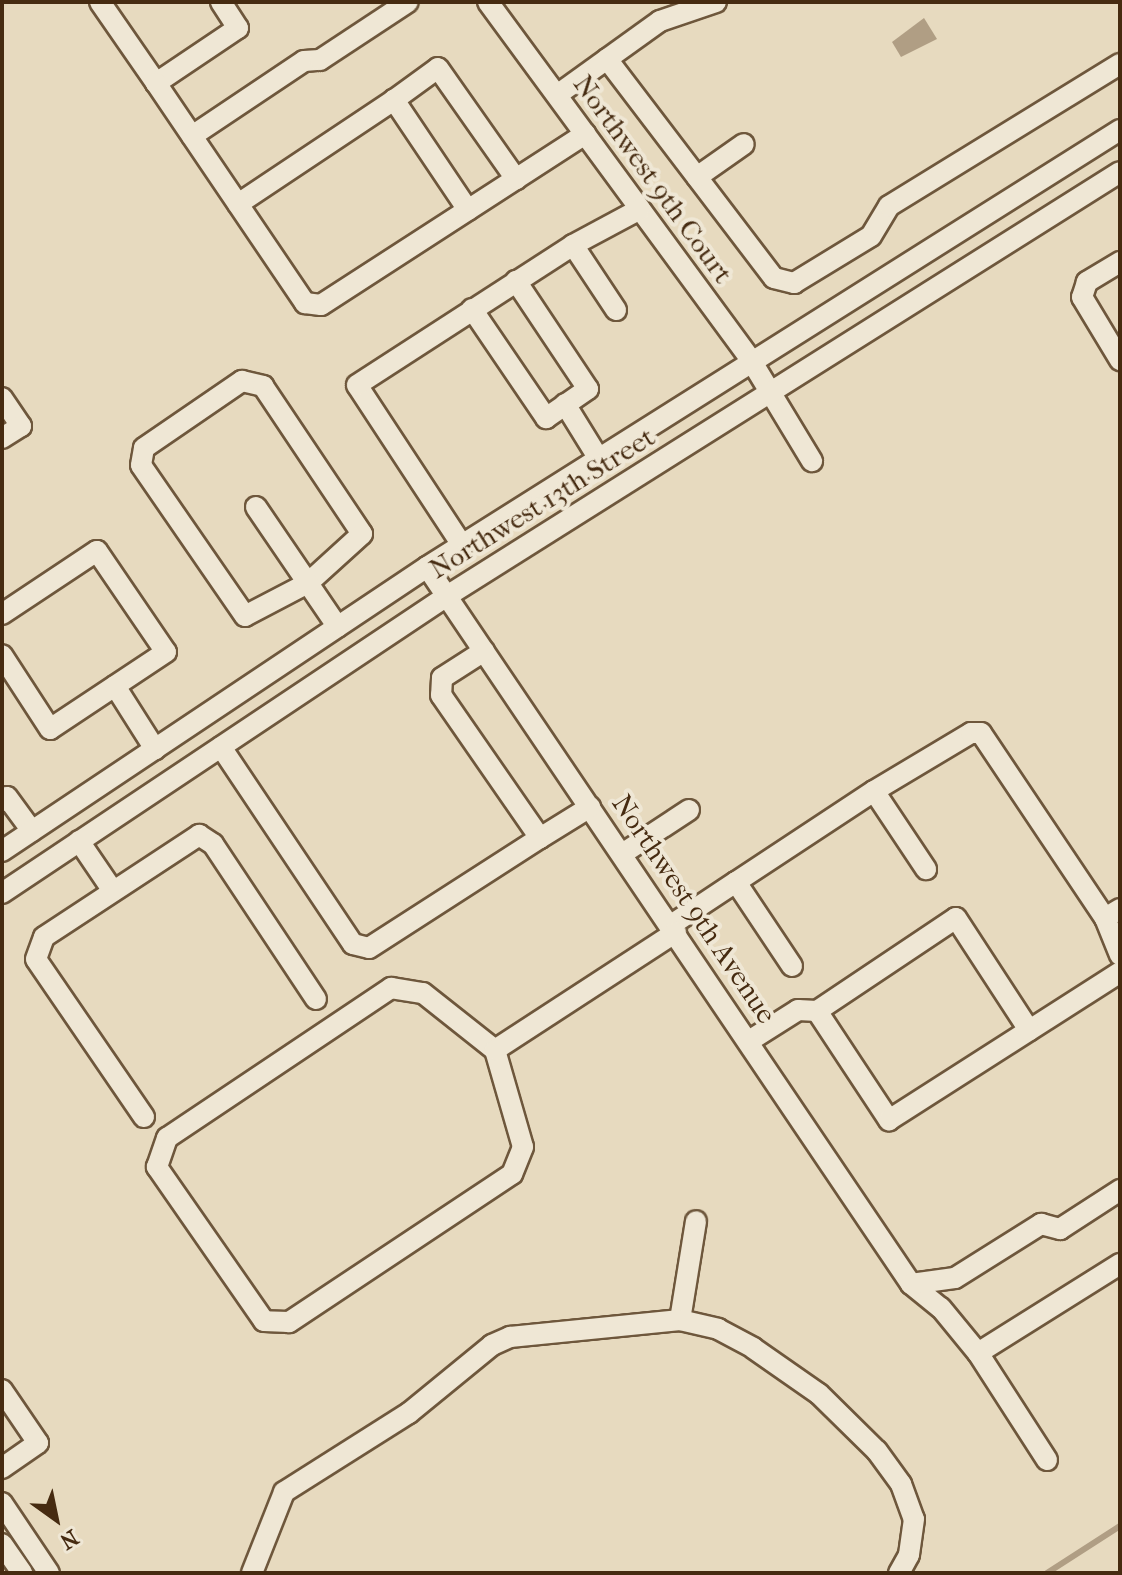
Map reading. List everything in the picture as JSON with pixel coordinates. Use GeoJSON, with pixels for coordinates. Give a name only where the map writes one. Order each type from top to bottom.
{"type":"FeatureCollection","features":[{"type":"Feature","properties":{"kind":"street"},"geometry":{"type":"LineString","coordinates":[[100,2],[305,303],[321,305],[585,134]]}},
{"type":"Feature","properties":{"kind":"street"},"geometry":{"type":"LineString","coordinates":[[156,83],[238,28],[221,2]]}},
{"type":"Feature","properties":{"kind":"street"},"geometry":{"type":"LineString","coordinates":[[192,136],[304,61],[320,60],[408,2]]}},
{"type":"Feature","properties":{"kind":"street","name":"Northwest 9th Court"},"geometry":{"type":"LineString","coordinates":[[488,2],[752,362],[812,461]]}},
{"type":"Feature","properties":{"kind":"street"},"geometry":{"type":"LineString","coordinates":[[557,95],[660,21],[716,2]]}},
{"type":"Feature","properties":{"kind":"street"},"geometry":{"type":"LineString","coordinates":[[607,59],[774,278],[794,283],[871,236],[889,206],[1120,64]]}},
{"type":"Feature","properties":{"kind":"street"},"geometry":{"type":"LineString","coordinates":[[238,204],[438,68],[516,179]]}},
{"type":"Feature","properties":{"kind":"street"},"geometry":{"type":"LineString","coordinates":[[394,100],[468,210]]}},
{"type":"Feature","properties":{"kind":"street","name":"Northwest 13th Street"},"geometry":{"type":"LineString","coordinates":[[2,851],[427,567],[1120,130]]}},
{"type":"Feature","properties":{"kind":"street"},"geometry":{"type":"LineString","coordinates":[[697,177],[744,144]]}},
{"type":"Feature","properties":{"kind":"street","name":"Northwest 13th Street"},"geometry":{"type":"LineString","coordinates":[[2,893],[447,596],[1120,172]]}},
{"type":"Feature","properties":{"kind":"street"},"geometry":{"type":"LineString","coordinates":[[462,545],[357,385],[573,245],[640,209]]}},
{"type":"Feature","properties":{"kind":"street"},"geometry":{"type":"LineString","coordinates":[[573,245],[616,310]]}},
{"type":"Feature","properties":{"kind":"street"},"geometry":{"type":"LineString","coordinates":[[1120,262],[1087,282],[1082,297],[1114,336],[1120,360]]}},
{"type":"Feature","properties":{"kind":"street"},"geometry":{"type":"LineString","coordinates":[[472,309],[546,418],[588,389],[516,281]]}},
{"type":"Feature","properties":{"kind":"street"},"geometry":{"type":"LineString","coordinates":[[242,381],[263,386],[362,534],[308,583],[245,616],[141,465],[144,448],[242,381]]}},
{"type":"Feature","properties":{"kind":"street"},"geometry":{"type":"LineString","coordinates":[[2,398],[21,426],[2,438]]}},
{"type":"Feature","properties":{"kind":"street"},"geometry":{"type":"LineString","coordinates":[[565,404],[599,459]]}},
{"type":"Feature","properties":{"kind":"street"},"geometry":{"type":"LineString","coordinates":[[256,507],[338,627]]}},
{"type":"Feature","properties":{"kind":"street"},"geometry":{"type":"LineString","coordinates":[[2,614],[97,551],[166,652],[50,729],[2,655]]}},
{"type":"Feature","properties":{"kind":"street","name":"Northwest 9th Avenue"},"geometry":{"type":"LineString","coordinates":[[427,567],[911,1284],[941,1308],[978,1353],[1047,1460]]}},
{"type":"Feature","properties":{"kind":"street"},"geometry":{"type":"LineString","coordinates":[[484,651],[442,678],[441,695],[540,838]]}},
{"type":"Feature","properties":{"kind":"street"},"geometry":{"type":"LineString","coordinates":[[115,686],[155,749]]}},
{"type":"Feature","properties":{"kind":"street"},"geometry":{"type":"LineString","coordinates":[[495,1050],[736,882],[874,791],[971,733],[987,736],[1113,914],[1120,955]]}},
{"type":"Feature","properties":{"kind":"street"},"geometry":{"type":"LineString","coordinates":[[221,747],[353,944],[369,948],[590,807]]}},
{"type":"Feature","properties":{"kind":"street"},"geometry":{"type":"LineString","coordinates":[[874,791],[926,869]]}},
{"type":"Feature","properties":{"kind":"street"},"geometry":{"type":"LineString","coordinates":[[2,801],[7,797],[32,831]]}},
{"type":"Feature","properties":{"kind":"street"},"geometry":{"type":"LineString","coordinates":[[622,854],[689,810]]}},
{"type":"Feature","properties":{"kind":"street"},"geometry":{"type":"LineString","coordinates":[[144,1117],[36,959],[44,937],[199,835],[213,844],[316,999]]}},
{"type":"Feature","properties":{"kind":"street"},"geometry":{"type":"LineString","coordinates":[[79,841],[113,891]]}},
{"type":"Feature","properties":{"kind":"street"},"geometry":{"type":"LineString","coordinates":[[736,882],[792,966]]}},
{"type":"Feature","properties":{"kind":"street"},"geometry":{"type":"LineString","coordinates":[[749,1041],[798,1010],[817,1011],[956,918],[1029,1030]]}},
{"type":"Feature","properties":{"kind":"street"},"geometry":{"type":"LineString","coordinates":[[817,1011],[889,1120],[1120,972]]}},
{"type":"Feature","properties":{"kind":"street"},"geometry":{"type":"LineString","coordinates":[[391,988],[423,993],[495,1050],[523,1147],[512,1174],[289,1322],[264,1321],[157,1167],[167,1138],[391,988]]}},
{"type":"Feature","properties":{"kind":"street"},"geometry":{"type":"LineString","coordinates":[[911,1284],[955,1278],[1041,1224],[1060,1229],[1120,1190]]}},
{"type":"Feature","properties":{"kind":"street"},"geometry":{"type":"LineString","coordinates":[[680,1320],[696,1221]]}},
{"type":"Feature","properties":{"kind":"street"},"geometry":{"type":"LineString","coordinates":[[978,1353],[1120,1264]]}},
{"type":"Feature","properties":{"kind":"street"},"geometry":{"type":"LineString","coordinates":[[252,1573],[284,1492],[409,1413],[492,1345],[510,1337],[680,1320],[718,1329],[753,1348],[819,1394],[877,1451],[901,1484],[914,1519],[909,1555],[899,1573]]}},
{"type":"Feature","properties":{"kind":"street"},"geometry":{"type":"LineString","coordinates":[[2,1390],[38,1443],[2,1468]]}},
{"type":"Feature","properties":{"kind":"street"},"geometry":{"type":"LineString","coordinates":[[2,1503],[49,1573]]}},
{"type":"Feature","properties":{"kind":"street"},"geometry":{"type":"LineString","coordinates":[[2,1544],[22,1573]]}},
{"type":"Feature","properties":{"kind":"shaded area"},"geometry":{"type":"Polygon","coordinates":[[[924,18],[937,39],[901,57],[892,42],[924,18]]]}},
{"type":"Feature","properties":{"kind":"waterway"},"geometry":{"type":"LineString","coordinates":[[1047,1573],[1120,1526]]}}]}
